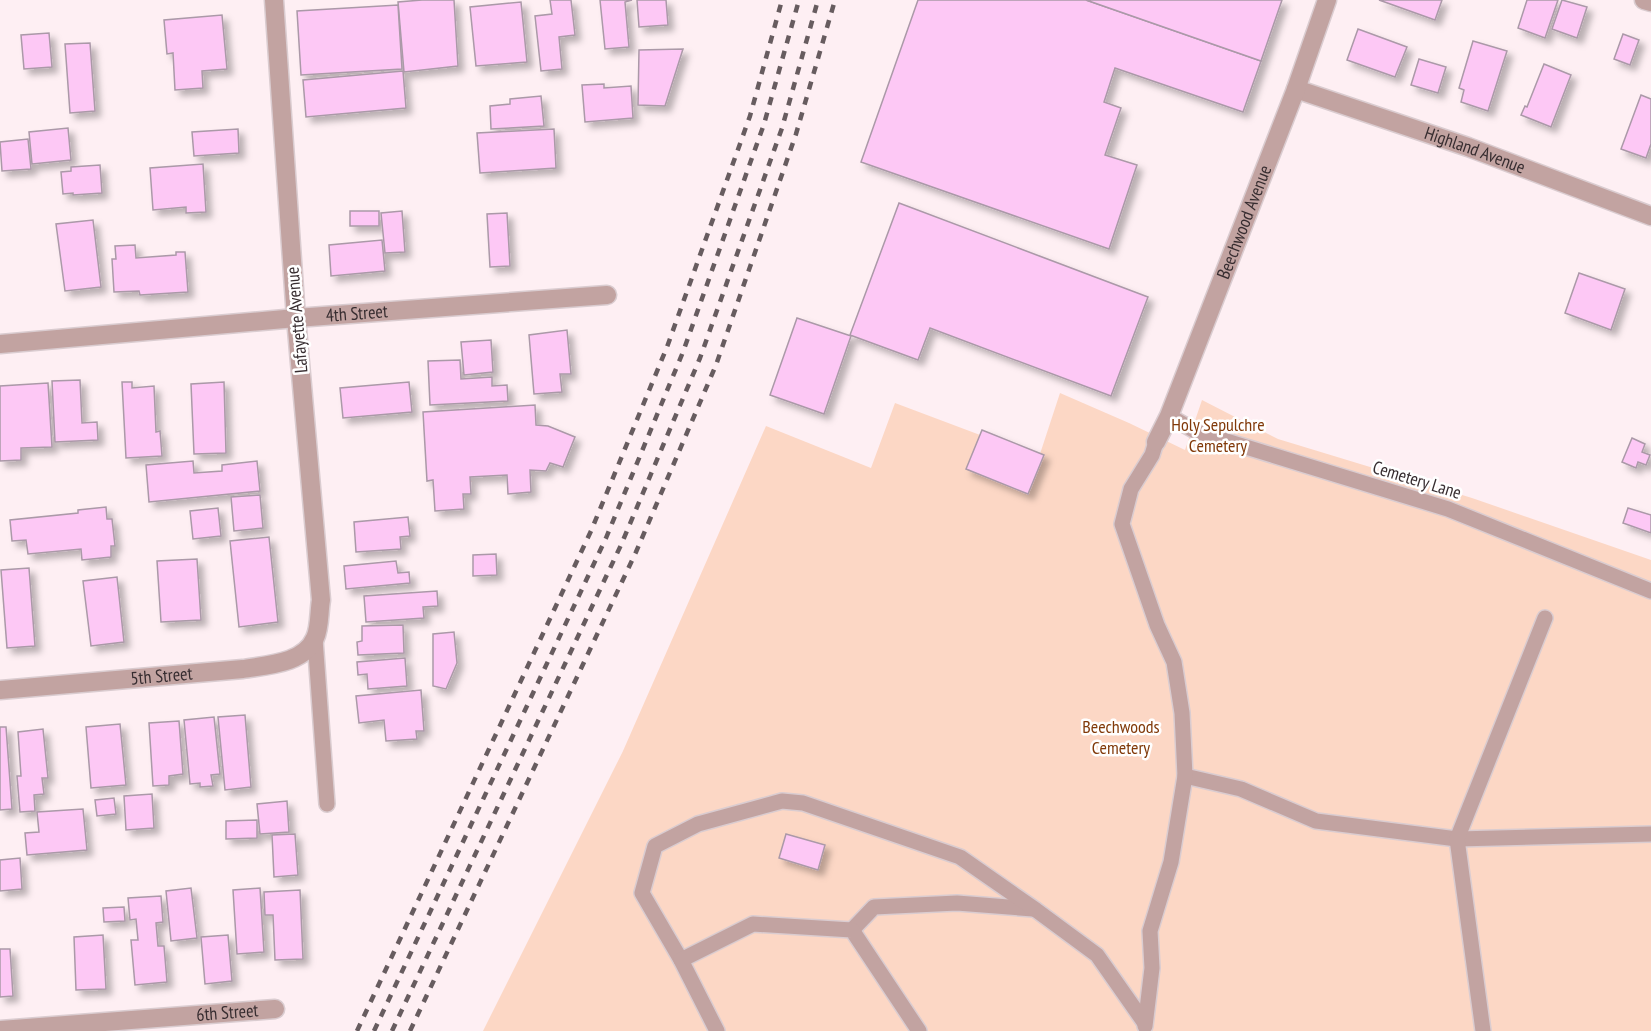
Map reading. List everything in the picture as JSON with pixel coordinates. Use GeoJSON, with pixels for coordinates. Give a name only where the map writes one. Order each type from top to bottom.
{"type":"FeatureCollection","features":[{"type":"Feature","properties":{"kind":"street","name":"Lafayette Avenue"},"geometry":{"type":"LineString","coordinates":[[274,0],[296,318],[321,600],[315,639]]}},
{"type":"Feature","properties":{"kind":"street","name":"Beechwood Avenue"},"geometry":{"type":"LineString","coordinates":[[1156,442],[1169,416],[1296,89],[1327,0]]}},
{"type":"Feature","properties":{"kind":"street"},"geometry":{"type":"LineString","coordinates":[[1644,0],[1651,2]]}},
{"type":"Feature","properties":{"kind":"street","name":"Highland Avenue"},"geometry":{"type":"LineString","coordinates":[[1296,89],[1468,147],[1651,216]]}},
{"type":"Feature","properties":{"kind":"street","name":"4th Street"},"geometry":{"type":"LineString","coordinates":[[0,344],[296,318],[607,295]]}},
{"type":"Feature","properties":{"kind":"street","name":"5th Street"},"geometry":{"type":"LineString","coordinates":[[0,690],[243,669],[282,662],[301,655],[315,639]]}},
{"type":"Feature","properties":{"kind":"street","name":"6th Street"},"geometry":{"type":"LineString","coordinates":[[0,1030],[276,1009]]}},
{"type":"Feature","properties":{"kind":"lane","name":"Cemetery Lane"},"geometry":{"type":"LineString","coordinates":[[1169,416],[1208,436],[1448,509],[1651,591]]}},
{"type":"Feature","properties":{"kind":"lane"},"geometry":{"type":"LineString","coordinates":[[1145,1026],[1152,968],[1150,931],[1171,862],[1185,776],[1182,713],[1174,662],[1157,625],[1122,524],[1131,489],[1152,455],[1156,442]]}},
{"type":"Feature","properties":{"kind":"lane"},"geometry":{"type":"LineString","coordinates":[[1484,1031],[1457,839],[1545,618]]}},
{"type":"Feature","properties":{"kind":"lane"},"geometry":{"type":"LineString","coordinates":[[315,639],[327,804]]}},
{"type":"Feature","properties":{"kind":"lane"},"geometry":{"type":"LineString","coordinates":[[1185,776],[1241,789],[1316,821],[1457,839],[1651,834]]}},
{"type":"Feature","properties":{"kind":"lane"},"geometry":{"type":"LineString","coordinates":[[717,1031],[681,960],[642,893],[655,846],[698,824],[782,801],[803,803],[960,857],[1097,955],[1145,1026]]}},
{"type":"Feature","properties":{"kind":"lane"},"geometry":{"type":"LineString","coordinates":[[681,960],[753,924],[852,930],[874,908],[957,903],[1036,910]]}},
{"type":"Feature","properties":{"kind":"lane"},"geometry":{"type":"LineString","coordinates":[[852,930],[919,1031]]}},
{"type":"Feature","properties":{"kind":"green space","name":"Beechwoods Cemetery"},"geometry":{"type":"Polygon","coordinates":[[[1060,393],[1185,450],[1202,400],[1278,439],[1472,498],[1651,560],[1651,1031],[483,1031],[623,751],[766,426],[871,468],[895,403],[1039,457],[1060,393]]]}},
{"type":"Feature","properties":{"kind":"building"},"geometry":{"type":"Polygon","coordinates":[[[454,0],[458,66],[404,72],[398,2],[454,0]]]}},
{"type":"Feature","properties":{"kind":"building"},"geometry":{"type":"Polygon","coordinates":[[[550,0],[571,0],[575,35],[559,37],[562,69],[541,71],[535,16],[552,14],[550,0]]]}},
{"type":"Feature","properties":{"kind":"building"},"geometry":{"type":"Polygon","coordinates":[[[600,0],[632,0],[625,2],[629,47],[605,49],[600,0]]]}},
{"type":"Feature","properties":{"kind":"building"},"geometry":{"type":"Polygon","coordinates":[[[637,0],[666,0],[668,25],[639,27],[637,0]]]}},
{"type":"Feature","properties":{"kind":"building"},"geometry":{"type":"Polygon","coordinates":[[[918,0],[1086,0],[1261,61],[1243,112],[1115,68],[1104,102],[1121,108],[1105,155],[1137,165],[1109,249],[861,162],[918,0]]]}},
{"type":"Feature","properties":{"kind":"building"},"geometry":{"type":"Polygon","coordinates":[[[1086,0],[1282,0],[1261,61],[1086,0]]]}},
{"type":"Feature","properties":{"kind":"building"},"geometry":{"type":"Polygon","coordinates":[[[1379,0],[1442,0],[1435,20],[1379,0]]]}},
{"type":"Feature","properties":{"kind":"building"},"geometry":{"type":"Polygon","coordinates":[[[1527,0],[1558,0],[1545,38],[1518,28],[1527,0]]]}},
{"type":"Feature","properties":{"kind":"building"},"geometry":{"type":"Polygon","coordinates":[[[1562,0],[1587,7],[1577,38],[1552,29],[1562,0]]]}},
{"type":"Feature","properties":{"kind":"building"},"geometry":{"type":"Polygon","coordinates":[[[521,2],[527,62],[476,66],[470,7],[521,2]]]}},
{"type":"Feature","properties":{"kind":"building"},"geometry":{"type":"Polygon","coordinates":[[[398,5],[402,69],[301,75],[297,11],[398,5]]]}},
{"type":"Feature","properties":{"kind":"building"},"geometry":{"type":"Polygon","coordinates":[[[222,15],[227,69],[202,71],[203,88],[175,90],[173,53],[167,54],[164,20],[222,15]]]}},
{"type":"Feature","properties":{"kind":"building"},"geometry":{"type":"Polygon","coordinates":[[[1358,29],[1407,47],[1395,77],[1347,60],[1358,29]]]}},
{"type":"Feature","properties":{"kind":"building"},"geometry":{"type":"Polygon","coordinates":[[[49,33],[52,67],[24,69],[21,35],[49,33]]]}},
{"type":"Feature","properties":{"kind":"building"},"geometry":{"type":"Polygon","coordinates":[[[1623,34],[1639,40],[1630,65],[1614,59],[1623,34]]]}},
{"type":"Feature","properties":{"kind":"building"},"geometry":{"type":"Polygon","coordinates":[[[1473,41],[1507,51],[1488,111],[1461,102],[1464,90],[1459,88],[1473,41]]]}},
{"type":"Feature","properties":{"kind":"building"},"geometry":{"type":"Polygon","coordinates":[[[90,43],[95,111],[70,113],[65,44],[90,43]]]}},
{"type":"Feature","properties":{"kind":"building"},"geometry":{"type":"Polygon","coordinates":[[[683,49],[665,106],[638,105],[639,50],[683,49]]]}},
{"type":"Feature","properties":{"kind":"building"},"geometry":{"type":"Polygon","coordinates":[[[1419,59],[1446,67],[1438,93],[1411,85],[1419,59]]]}},
{"type":"Feature","properties":{"kind":"building"},"geometry":{"type":"Polygon","coordinates":[[[1544,64],[1571,75],[1551,127],[1521,115],[1525,106],[1527,107],[1544,64]]]}},
{"type":"Feature","properties":{"kind":"building"},"geometry":{"type":"Polygon","coordinates":[[[403,71],[406,108],[306,117],[303,80],[403,71]]]}},
{"type":"Feature","properties":{"kind":"building"},"geometry":{"type":"Polygon","coordinates":[[[604,84],[604,88],[631,86],[633,118],[585,122],[582,85],[604,84]]]}},
{"type":"Feature","properties":{"kind":"building"},"geometry":{"type":"Polygon","coordinates":[[[1641,95],[1651,99],[1651,144],[1646,158],[1621,149],[1641,95]]]}},
{"type":"Feature","properties":{"kind":"building"},"geometry":{"type":"Polygon","coordinates":[[[541,96],[544,126],[491,129],[490,106],[510,104],[510,99],[541,96]]]}},
{"type":"Feature","properties":{"kind":"building"},"geometry":{"type":"Polygon","coordinates":[[[68,128],[71,160],[32,164],[29,132],[68,128]]]}},
{"type":"Feature","properties":{"kind":"building"},"geometry":{"type":"Polygon","coordinates":[[[238,129],[239,153],[194,156],[192,132],[238,129]]]}},
{"type":"Feature","properties":{"kind":"building"},"geometry":{"type":"Polygon","coordinates":[[[554,129],[556,168],[480,173],[477,133],[554,129]]]}},
{"type":"Feature","properties":{"kind":"building"},"geometry":{"type":"Polygon","coordinates":[[[28,139],[31,169],[2,171],[0,142],[28,139]]]}},
{"type":"Feature","properties":{"kind":"building"},"geometry":{"type":"Polygon","coordinates":[[[203,164],[206,212],[186,213],[186,207],[153,210],[150,168],[203,164]]]}},
{"type":"Feature","properties":{"kind":"building"},"geometry":{"type":"Polygon","coordinates":[[[100,165],[102,193],[63,194],[61,172],[71,171],[71,167],[100,165]]]}},
{"type":"Feature","properties":{"kind":"building"},"geometry":{"type":"Polygon","coordinates":[[[899,203],[1148,297],[1111,396],[930,328],[918,360],[850,335],[899,203]]]}},
{"type":"Feature","properties":{"kind":"building"},"geometry":{"type":"Polygon","coordinates":[[[350,211],[379,211],[379,226],[350,226],[350,211]]]}},
{"type":"Feature","properties":{"kind":"building"},"geometry":{"type":"Polygon","coordinates":[[[402,211],[405,252],[385,253],[381,213],[402,211]]]}},
{"type":"Feature","properties":{"kind":"building"},"geometry":{"type":"Polygon","coordinates":[[[507,213],[510,266],[490,267],[487,214],[507,213]]]}},
{"type":"Feature","properties":{"kind":"building"},"geometry":{"type":"Polygon","coordinates":[[[93,220],[101,287],[65,291],[56,224],[93,220]]]}},
{"type":"Feature","properties":{"kind":"building"},"geometry":{"type":"Polygon","coordinates":[[[382,240],[385,271],[331,276],[329,245],[382,240]]]}},
{"type":"Feature","properties":{"kind":"building"},"geometry":{"type":"Polygon","coordinates":[[[135,245],[136,258],[176,255],[176,252],[185,252],[188,292],[140,295],[139,291],[114,292],[112,259],[116,259],[115,246],[135,245]]]}},
{"type":"Feature","properties":{"kind":"building"},"geometry":{"type":"Polygon","coordinates":[[[1579,273],[1625,289],[1611,330],[1565,313],[1579,273]]]}},
{"type":"Feature","properties":{"kind":"building"},"geometry":{"type":"Polygon","coordinates":[[[797,318],[851,336],[824,414],[770,395],[797,318]]]}},
{"type":"Feature","properties":{"kind":"building"},"geometry":{"type":"Polygon","coordinates":[[[567,330],[571,374],[560,374],[562,392],[534,394],[529,335],[567,330]]]}},
{"type":"Feature","properties":{"kind":"building"},"geometry":{"type":"Polygon","coordinates":[[[491,340],[493,372],[464,375],[461,342],[491,340]]]}},
{"type":"Feature","properties":{"kind":"building"},"geometry":{"type":"Polygon","coordinates":[[[460,360],[461,379],[492,377],[492,386],[507,385],[508,401],[430,405],[428,361],[460,360]]]}},
{"type":"Feature","properties":{"kind":"building"},"geometry":{"type":"Polygon","coordinates":[[[80,380],[82,423],[97,422],[98,440],[55,442],[52,381],[80,380]]]}},
{"type":"Feature","properties":{"kind":"building"},"geometry":{"type":"Polygon","coordinates":[[[122,382],[132,382],[132,388],[154,386],[156,432],[160,431],[162,456],[126,458],[122,382]]]}},
{"type":"Feature","properties":{"kind":"building"},"geometry":{"type":"Polygon","coordinates":[[[224,382],[226,453],[194,454],[191,384],[224,382]]]}},
{"type":"Feature","properties":{"kind":"building"},"geometry":{"type":"Polygon","coordinates":[[[409,382],[412,412],[343,418],[340,388],[409,382]]]}},
{"type":"Feature","properties":{"kind":"building"},"geometry":{"type":"Polygon","coordinates":[[[48,383],[52,447],[21,448],[21,460],[0,461],[0,386],[48,383]]]}},
{"type":"Feature","properties":{"kind":"building"},"geometry":{"type":"Polygon","coordinates":[[[535,405],[536,425],[548,426],[575,437],[563,467],[550,463],[546,471],[530,470],[531,492],[508,494],[507,475],[470,477],[471,494],[463,494],[464,509],[435,511],[433,480],[427,481],[423,412],[535,405]]]}},
{"type":"Feature","properties":{"kind":"building"},"geometry":{"type":"Polygon","coordinates":[[[982,430],[1044,455],[1028,494],[966,469],[982,430]]]}},
{"type":"Feature","properties":{"kind":"building"},"geometry":{"type":"Polygon","coordinates":[[[1632,438],[1645,444],[1642,452],[1650,455],[1646,465],[1638,462],[1636,468],[1622,462],[1632,438]]]}},
{"type":"Feature","properties":{"kind":"building"},"geometry":{"type":"Polygon","coordinates":[[[193,461],[194,473],[222,471],[222,465],[257,461],[260,491],[149,502],[146,465],[193,461]]]}},
{"type":"Feature","properties":{"kind":"building"},"geometry":{"type":"Polygon","coordinates":[[[260,495],[263,528],[234,531],[231,497],[260,495]]]}},
{"type":"Feature","properties":{"kind":"building"},"geometry":{"type":"Polygon","coordinates":[[[106,507],[107,519],[112,519],[115,546],[111,546],[111,557],[82,560],[81,549],[28,554],[26,540],[12,541],[10,520],[78,513],[78,510],[106,507]]]}},
{"type":"Feature","properties":{"kind":"building"},"geometry":{"type":"Polygon","coordinates":[[[218,508],[221,536],[193,539],[190,511],[218,508]]]}},
{"type":"Feature","properties":{"kind":"building"},"geometry":{"type":"Polygon","coordinates":[[[1628,508],[1651,515],[1651,533],[1623,523],[1628,508]]]}},
{"type":"Feature","properties":{"kind":"building"},"geometry":{"type":"Polygon","coordinates":[[[408,517],[410,536],[400,537],[401,549],[356,552],[354,522],[408,517]]]}},
{"type":"Feature","properties":{"kind":"building"},"geometry":{"type":"Polygon","coordinates":[[[269,537],[278,622],[239,627],[230,541],[269,537]]]}},
{"type":"Feature","properties":{"kind":"building"},"geometry":{"type":"Polygon","coordinates":[[[496,554],[497,575],[473,576],[473,555],[496,554]]]}},
{"type":"Feature","properties":{"kind":"building"},"geometry":{"type":"Polygon","coordinates":[[[197,559],[201,620],[161,622],[157,561],[197,559]]]}},
{"type":"Feature","properties":{"kind":"building"},"geometry":{"type":"Polygon","coordinates":[[[396,561],[398,573],[409,572],[410,583],[346,589],[344,566],[396,561]]]}},
{"type":"Feature","properties":{"kind":"building"},"geometry":{"type":"Polygon","coordinates":[[[29,568],[35,646],[7,648],[1,570],[29,568]]]}},
{"type":"Feature","properties":{"kind":"building"},"geometry":{"type":"Polygon","coordinates":[[[117,577],[124,642],[91,646],[83,581],[117,577]]]}},
{"type":"Feature","properties":{"kind":"building"},"geometry":{"type":"Polygon","coordinates":[[[437,591],[438,606],[423,607],[424,618],[366,622],[364,596],[437,591]]]}},
{"type":"Feature","properties":{"kind":"building"},"geometry":{"type":"Polygon","coordinates":[[[403,625],[404,653],[358,655],[357,642],[362,641],[362,626],[403,625]]]}},
{"type":"Feature","properties":{"kind":"building"},"geometry":{"type":"Polygon","coordinates":[[[454,632],[457,663],[446,689],[433,686],[433,634],[454,632]]]}},
{"type":"Feature","properties":{"kind":"building"},"geometry":{"type":"Polygon","coordinates":[[[405,658],[407,686],[368,689],[367,674],[358,675],[357,662],[405,658]]]}},
{"type":"Feature","properties":{"kind":"building"},"geometry":{"type":"Polygon","coordinates":[[[421,690],[424,731],[416,731],[417,739],[386,741],[384,720],[359,723],[356,696],[421,690]]]}},
{"type":"Feature","properties":{"kind":"building"},"geometry":{"type":"Polygon","coordinates":[[[245,715],[251,787],[225,790],[218,717],[245,715]]]}},
{"type":"Feature","properties":{"kind":"building"},"geometry":{"type":"Polygon","coordinates":[[[214,717],[220,774],[211,775],[213,786],[200,787],[200,783],[190,784],[184,720],[214,717]]]}},
{"type":"Feature","properties":{"kind":"building"},"geometry":{"type":"Polygon","coordinates":[[[179,721],[183,774],[169,776],[169,785],[153,786],[149,723],[179,721]]]}},
{"type":"Feature","properties":{"kind":"building"},"geometry":{"type":"Polygon","coordinates":[[[120,724],[126,785],[91,788],[86,727],[120,724]]]}},
{"type":"Feature","properties":{"kind":"building"},"geometry":{"type":"Polygon","coordinates":[[[0,727],[6,727],[12,809],[0,810],[0,727]]]}},
{"type":"Feature","properties":{"kind":"building"},"geometry":{"type":"Polygon","coordinates":[[[43,729],[48,778],[42,778],[44,794],[34,795],[35,811],[20,812],[17,776],[21,776],[18,732],[43,729]]]}},
{"type":"Feature","properties":{"kind":"building"},"geometry":{"type":"Polygon","coordinates":[[[152,794],[154,828],[126,830],[124,796],[152,794]]]}},
{"type":"Feature","properties":{"kind":"building"},"geometry":{"type":"Polygon","coordinates":[[[114,798],[116,814],[97,816],[95,800],[114,798]]]}},
{"type":"Feature","properties":{"kind":"building"},"geometry":{"type":"Polygon","coordinates":[[[287,801],[289,832],[260,834],[257,804],[287,801]]]}},
{"type":"Feature","properties":{"kind":"building"},"geometry":{"type":"Polygon","coordinates":[[[83,809],[87,850],[27,855],[25,833],[39,832],[37,812],[83,809]]]}},
{"type":"Feature","properties":{"kind":"building"},"geometry":{"type":"Polygon","coordinates":[[[257,820],[257,838],[226,839],[226,821],[257,820]]]}},
{"type":"Feature","properties":{"kind":"building"},"geometry":{"type":"Polygon","coordinates":[[[295,834],[298,875],[274,877],[272,835],[295,834]]]}},
{"type":"Feature","properties":{"kind":"building"},"geometry":{"type":"Polygon","coordinates":[[[786,834],[825,845],[818,870],[779,858],[786,834]]]}},
{"type":"Feature","properties":{"kind":"building"},"geometry":{"type":"Polygon","coordinates":[[[20,858],[22,889],[0,891],[0,860],[20,858]]]}},
{"type":"Feature","properties":{"kind":"building"},"geometry":{"type":"Polygon","coordinates":[[[191,888],[197,938],[171,941],[166,891],[191,888]]]}},
{"type":"Feature","properties":{"kind":"building"},"geometry":{"type":"Polygon","coordinates":[[[260,888],[264,952],[237,954],[233,890],[260,888]]]}},
{"type":"Feature","properties":{"kind":"building"},"geometry":{"type":"Polygon","coordinates":[[[300,890],[303,959],[275,960],[273,915],[265,915],[264,892],[300,890]]]}},
{"type":"Feature","properties":{"kind":"building"},"geometry":{"type":"Polygon","coordinates":[[[161,896],[163,922],[156,923],[158,946],[164,946],[167,982],[135,985],[131,940],[138,940],[136,919],[130,920],[128,898],[161,896]]]}},
{"type":"Feature","properties":{"kind":"building"},"geometry":{"type":"Polygon","coordinates":[[[124,907],[125,921],[104,922],[103,908],[124,907]]]}},
{"type":"Feature","properties":{"kind":"building"},"geometry":{"type":"Polygon","coordinates":[[[103,935],[106,989],[76,990],[74,937],[103,935]]]}},
{"type":"Feature","properties":{"kind":"building"},"geometry":{"type":"Polygon","coordinates":[[[228,935],[232,981],[205,984],[201,937],[228,935]]]}},
{"type":"Feature","properties":{"kind":"building"},"geometry":{"type":"Polygon","coordinates":[[[0,949],[10,949],[13,996],[0,997],[0,949]]]}},
{"type":"Feature","properties":{"kind":"railway"},"geometry":{"type":"LineString","coordinates":[[357,1031],[591,531],[667,347],[750,116],[782,0]]}},
{"type":"Feature","properties":{"kind":"railway"},"geometry":{"type":"LineString","coordinates":[[374,1031],[606,538],[683,352],[764,124],[799,0]]}},
{"type":"Feature","properties":{"kind":"railway"},"geometry":{"type":"LineString","coordinates":[[392,1031],[621,545],[700,358],[782,128],[818,0]]}},
{"type":"Feature","properties":{"kind":"railway"},"geometry":{"type":"LineString","coordinates":[[410,1031],[636,552],[716,365],[796,134],[835,0]]}},
{"type":"Feature","properties":{"kind":"park label","name":"Holy Sepulchre Cemetery"},"geometry":{"type":"Point","coordinates":[1218,435]}}]}
